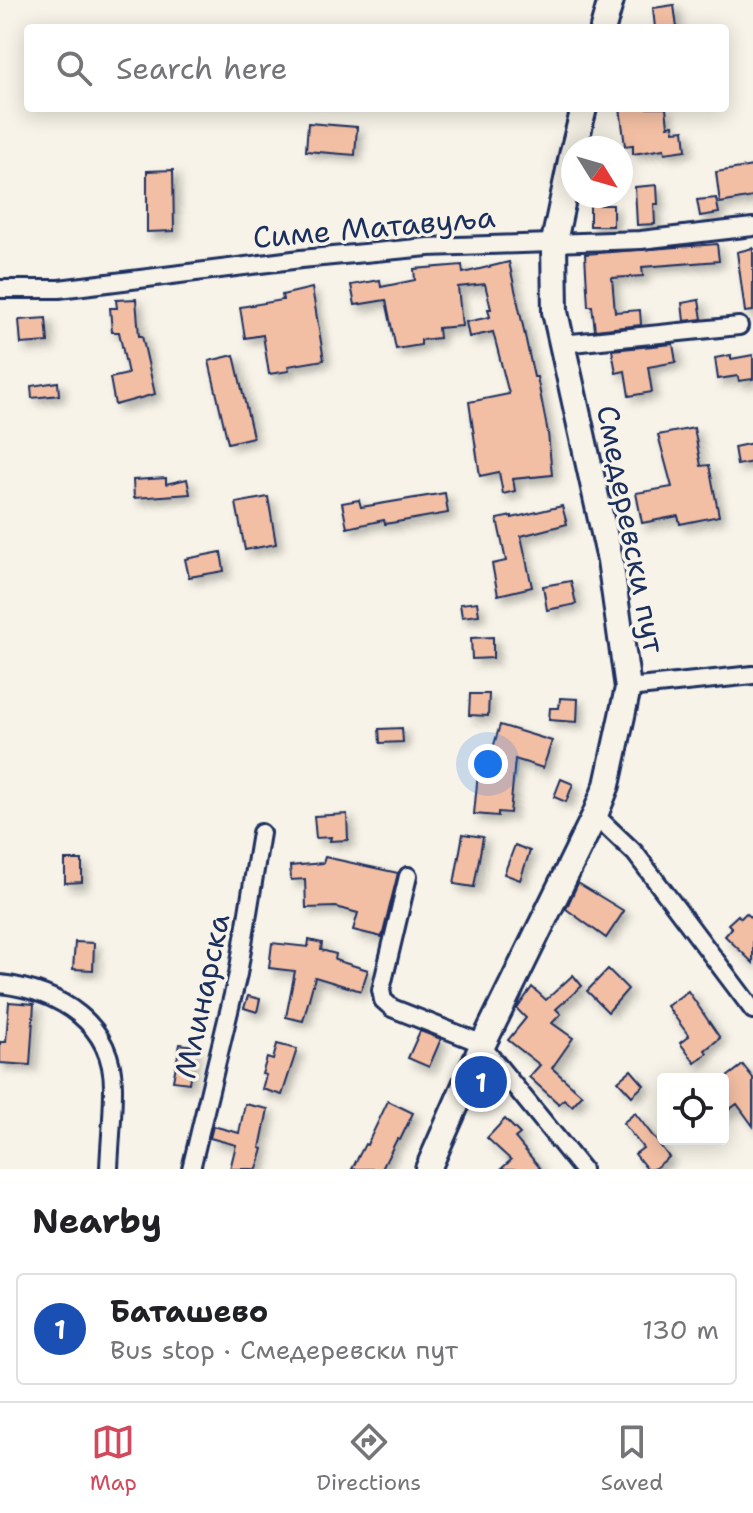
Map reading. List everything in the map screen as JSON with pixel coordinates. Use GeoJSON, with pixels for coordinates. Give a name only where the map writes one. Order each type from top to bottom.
{"type":"FeatureCollection","features":[{"type":"Feature","properties":{"kind":"street"},"geometry":{"type":"LineString","coordinates":[[604,24],[611,0]]}},
{"type":"Feature","properties":{"kind":"street","name":"Смедеревски пут"},"geometry":{"type":"LineString","coordinates":[[576,136],[583,112]]}},
{"type":"Feature","properties":{"kind":"street","name":"Смедеревски пут"},"geometry":{"type":"LineString","coordinates":[[428,1169],[482,1046],[595,815],[613,760],[628,688],[610,560],[555,312],[554,242],[561,208]]}},
{"type":"Feature","properties":{"kind":"street","name":"Симе Матавуља"},"geometry":{"type":"LineString","coordinates":[[0,289],[59,289],[414,249],[641,240],[753,227]]}},
{"type":"Feature","properties":{"kind":"street"},"geometry":{"type":"LineString","coordinates":[[562,344],[739,326]]}},
{"type":"Feature","properties":{"kind":"street"},"geometry":{"type":"LineString","coordinates":[[628,688],[753,675]]}},
{"type":"Feature","properties":{"kind":"street"},"geometry":{"type":"LineString","coordinates":[[595,815],[635,853],[753,1010]]}},
{"type":"Feature","properties":{"kind":"street","name":"Млинарска"},"geometry":{"type":"LineString","coordinates":[[191,1169],[238,974],[261,833]]}},
{"type":"Feature","properties":{"kind":"street"},"geometry":{"type":"LineString","coordinates":[[408,876],[381,990],[383,1000],[392,1008],[482,1046],[582,1169]]}},
{"type":"Feature","properties":{"kind":"street"},"geometry":{"type":"LineString","coordinates":[[0,984],[47,994],[63,1001],[91,1023],[102,1038],[114,1087],[109,1169]]}},
{"type":"Feature","properties":{"kind":"building"},"geometry":{"type":"Polygon","coordinates":[[[674,5],[676,24],[655,24],[653,8],[674,5]]]}},
{"type":"Feature","properties":{"kind":"building"},"geometry":{"type":"Polygon","coordinates":[[[621,112],[666,112],[668,126],[673,125],[674,131],[684,130],[686,150],[665,153],[664,149],[633,154],[633,136],[624,136],[621,112]]]}},
{"type":"Feature","properties":{"kind":"building"},"geometry":{"type":"Polygon","coordinates":[[[308,123],[357,127],[355,155],[306,151],[308,123]]]}},
{"type":"Feature","properties":{"kind":"building"},"geometry":{"type":"Polygon","coordinates":[[[753,166],[753,197],[720,203],[716,172],[753,166]]]}},
{"type":"Feature","properties":{"kind":"building"},"geometry":{"type":"Polygon","coordinates":[[[173,170],[174,231],[147,232],[147,171],[173,170]]]}},
{"type":"Feature","properties":{"kind":"building"},"geometry":{"type":"Polygon","coordinates":[[[657,185],[655,224],[637,225],[635,187],[657,185]]]}},
{"type":"Feature","properties":{"kind":"building"},"geometry":{"type":"Polygon","coordinates":[[[716,198],[719,213],[700,216],[697,200],[716,198]]]}},
{"type":"Feature","properties":{"kind":"building"},"geometry":{"type":"Polygon","coordinates":[[[590,208],[613,208],[613,226],[590,226],[590,208]]]}},
{"type":"Feature","properties":{"kind":"building"},"geometry":{"type":"Polygon","coordinates":[[[717,244],[719,261],[642,267],[643,276],[612,278],[615,312],[640,310],[641,325],[595,330],[592,306],[588,306],[585,254],[717,244]]]}},
{"type":"Feature","properties":{"kind":"building"},"geometry":{"type":"Polygon","coordinates":[[[753,248],[753,311],[745,312],[737,252],[753,248]]]}},
{"type":"Feature","properties":{"kind":"building"},"geometry":{"type":"Polygon","coordinates":[[[509,262],[534,377],[537,377],[548,433],[552,475],[513,479],[515,491],[503,494],[499,472],[480,476],[469,402],[509,394],[493,332],[469,337],[466,322],[490,317],[485,284],[458,287],[462,326],[438,328],[439,338],[421,340],[421,345],[396,349],[386,300],[355,305],[351,285],[380,280],[381,287],[415,280],[414,269],[462,265],[463,273],[509,262]]]}},
{"type":"Feature","properties":{"kind":"building"},"geometry":{"type":"Polygon","coordinates":[[[312,288],[324,360],[288,366],[289,371],[269,374],[263,335],[245,338],[240,307],[283,300],[282,295],[312,288]]]}},
{"type":"Feature","properties":{"kind":"building"},"geometry":{"type":"Polygon","coordinates":[[[136,299],[139,336],[142,336],[155,394],[115,405],[110,378],[128,374],[119,332],[112,332],[110,308],[117,308],[116,300],[136,299]]]}},
{"type":"Feature","properties":{"kind":"building"},"geometry":{"type":"Polygon","coordinates":[[[699,300],[702,319],[684,321],[682,303],[699,300]]]}},
{"type":"Feature","properties":{"kind":"building"},"geometry":{"type":"Polygon","coordinates":[[[46,318],[48,342],[21,344],[19,320],[46,318]]]}},
{"type":"Feature","properties":{"kind":"building"},"geometry":{"type":"Polygon","coordinates":[[[673,344],[676,362],[648,367],[652,392],[629,396],[625,371],[616,373],[612,350],[673,344]]]}},
{"type":"Feature","properties":{"kind":"building"},"geometry":{"type":"Polygon","coordinates":[[[234,355],[253,437],[228,443],[209,361],[234,355]]]}},
{"type":"Feature","properties":{"kind":"building"},"geometry":{"type":"Polygon","coordinates":[[[731,355],[731,359],[753,355],[753,379],[739,381],[738,376],[718,379],[715,358],[731,355]]]}},
{"type":"Feature","properties":{"kind":"building"},"geometry":{"type":"Polygon","coordinates":[[[58,382],[59,395],[32,398],[31,386],[58,382]]]}},
{"type":"Feature","properties":{"kind":"building"},"geometry":{"type":"Polygon","coordinates":[[[694,428],[701,466],[709,465],[719,516],[680,524],[678,516],[642,523],[636,493],[672,487],[658,435],[694,428]]]}},
{"type":"Feature","properties":{"kind":"building"},"geometry":{"type":"Polygon","coordinates":[[[753,443],[753,462],[737,465],[734,447],[753,443]]]}},
{"type":"Feature","properties":{"kind":"building"},"geometry":{"type":"Polygon","coordinates":[[[166,478],[166,484],[187,479],[190,494],[134,498],[133,480],[166,478]]]}},
{"type":"Feature","properties":{"kind":"building"},"geometry":{"type":"Polygon","coordinates":[[[445,493],[448,513],[385,524],[384,520],[347,528],[342,503],[359,500],[361,507],[445,493]]]}},
{"type":"Feature","properties":{"kind":"building"},"geometry":{"type":"Polygon","coordinates":[[[268,497],[276,544],[245,550],[236,503],[268,497]]]}},
{"type":"Feature","properties":{"kind":"building"},"geometry":{"type":"Polygon","coordinates":[[[562,506],[567,524],[521,536],[532,587],[498,595],[492,564],[506,561],[497,519],[562,506]]]}},
{"type":"Feature","properties":{"kind":"building"},"geometry":{"type":"Polygon","coordinates":[[[221,552],[224,571],[189,577],[185,559],[221,552]]]}},
{"type":"Feature","properties":{"kind":"building"},"geometry":{"type":"Polygon","coordinates":[[[571,581],[576,604],[547,610],[543,586],[571,581]]]}},
{"type":"Feature","properties":{"kind":"building"},"geometry":{"type":"Polygon","coordinates":[[[477,602],[479,615],[462,617],[460,604],[477,602]]]}},
{"type":"Feature","properties":{"kind":"building"},"geometry":{"type":"Polygon","coordinates":[[[493,637],[493,658],[472,659],[471,638],[493,637]]]}},
{"type":"Feature","properties":{"kind":"building"},"geometry":{"type":"Polygon","coordinates":[[[470,694],[489,694],[488,716],[469,715],[470,694]]]}},
{"type":"Feature","properties":{"kind":"building"},"geometry":{"type":"Polygon","coordinates":[[[560,698],[578,699],[577,722],[549,720],[550,708],[559,708],[560,698]]]}},
{"type":"Feature","properties":{"kind":"building"},"geometry":{"type":"Polygon","coordinates":[[[500,725],[552,741],[543,768],[515,759],[510,813],[498,812],[498,816],[474,814],[478,773],[485,774],[500,725]]]}},
{"type":"Feature","properties":{"kind":"building"},"geometry":{"type":"Polygon","coordinates":[[[402,728],[403,742],[380,743],[379,729],[402,728]]]}},
{"type":"Feature","properties":{"kind":"building"},"geometry":{"type":"Polygon","coordinates":[[[561,779],[573,784],[566,802],[554,797],[561,779]]]}},
{"type":"Feature","properties":{"kind":"building"},"geometry":{"type":"Polygon","coordinates":[[[347,814],[348,840],[316,838],[314,816],[347,814]]]}},
{"type":"Feature","properties":{"kind":"building"},"geometry":{"type":"Polygon","coordinates":[[[463,834],[483,837],[474,887],[454,884],[463,834]]]}},
{"type":"Feature","properties":{"kind":"building"},"geometry":{"type":"Polygon","coordinates":[[[515,845],[530,851],[520,880],[504,874],[515,845]]]}},
{"type":"Feature","properties":{"kind":"building"},"geometry":{"type":"Polygon","coordinates":[[[325,857],[398,873],[382,937],[353,930],[358,913],[336,907],[306,908],[305,879],[291,880],[290,866],[323,863],[325,857]]]}},
{"type":"Feature","properties":{"kind":"building"},"geometry":{"type":"Polygon","coordinates":[[[65,860],[82,860],[82,882],[65,883],[65,860]]]}},
{"type":"Feature","properties":{"kind":"building"},"geometry":{"type":"Polygon","coordinates":[[[578,883],[624,911],[606,938],[566,909],[578,883]]]}},
{"type":"Feature","properties":{"kind":"building"},"geometry":{"type":"Polygon","coordinates":[[[746,913],[753,919],[753,963],[725,936],[732,928],[728,924],[738,915],[741,918],[746,913]]]}},
{"type":"Feature","properties":{"kind":"building"},"geometry":{"type":"Polygon","coordinates":[[[309,940],[322,943],[321,950],[336,954],[335,960],[368,970],[361,991],[315,977],[303,1021],[286,1017],[295,971],[269,968],[272,943],[308,947],[309,940]]]}},
{"type":"Feature","properties":{"kind":"building"},"geometry":{"type":"Polygon","coordinates":[[[75,942],[94,943],[93,970],[73,969],[75,942]]]}},
{"type":"Feature","properties":{"kind":"building"},"geometry":{"type":"Polygon","coordinates":[[[608,969],[628,989],[608,1012],[587,991],[608,969]]]}},
{"type":"Feature","properties":{"kind":"building"},"geometry":{"type":"Polygon","coordinates":[[[573,975],[582,986],[556,1009],[561,1014],[552,1023],[573,1038],[552,1068],[582,1095],[572,1106],[564,1099],[559,1104],[529,1077],[540,1065],[508,1040],[526,1018],[517,1009],[532,987],[546,1000],[573,975]]]}},
{"type":"Feature","properties":{"kind":"building"},"geometry":{"type":"Polygon","coordinates":[[[688,991],[720,1038],[695,1063],[680,1043],[689,1036],[667,1006],[688,991]]]}},
{"type":"Feature","properties":{"kind":"building"},"geometry":{"type":"Polygon","coordinates":[[[248,996],[260,999],[257,1012],[244,1008],[248,996]]]}},
{"type":"Feature","properties":{"kind":"building"},"geometry":{"type":"Polygon","coordinates":[[[9,1002],[34,1004],[30,1065],[0,1063],[0,1042],[6,1042],[9,1002]]]}},
{"type":"Feature","properties":{"kind":"building"},"geometry":{"type":"Polygon","coordinates":[[[420,1031],[441,1039],[429,1067],[408,1058],[420,1031]]]}},
{"type":"Feature","properties":{"kind":"building"},"geometry":{"type":"Polygon","coordinates":[[[180,1044],[195,1046],[189,1083],[173,1081],[180,1044]]]}},
{"type":"Feature","properties":{"kind":"building"},"geometry":{"type":"Polygon","coordinates":[[[277,1044],[297,1049],[282,1095],[262,1089],[267,1058],[273,1060],[277,1044]]]}},
{"type":"Feature","properties":{"kind":"building"},"geometry":{"type":"Polygon","coordinates":[[[743,1065],[753,1078],[753,1126],[737,1104],[729,1110],[729,1076],[743,1065]]]}},
{"type":"Feature","properties":{"kind":"building"},"geometry":{"type":"Polygon","coordinates":[[[631,1070],[644,1085],[632,1096],[618,1081],[631,1070]]]}},
{"type":"Feature","properties":{"kind":"building"},"geometry":{"type":"Polygon","coordinates":[[[388,1101],[413,1113],[400,1140],[397,1139],[382,1169],[352,1169],[367,1145],[388,1101]]]}},
{"type":"Feature","properties":{"kind":"building"},"geometry":{"type":"Polygon","coordinates":[[[245,1104],[268,1109],[260,1148],[263,1149],[257,1169],[230,1169],[236,1145],[210,1138],[213,1126],[239,1133],[245,1104]]]}},
{"type":"Feature","properties":{"kind":"building"},"geometry":{"type":"Polygon","coordinates":[[[635,1113],[669,1157],[654,1169],[647,1169],[635,1154],[643,1148],[623,1123],[635,1113]]]}},
{"type":"Feature","properties":{"kind":"building"},"geometry":{"type":"Polygon","coordinates":[[[505,1119],[520,1134],[515,1138],[541,1169],[501,1169],[511,1160],[487,1138],[505,1119]]]}},
{"type":"Feature","properties":{"kind":"place","name":"Баташево"},"geometry":{"type":"Point","coordinates":[481,1082]}}]}
